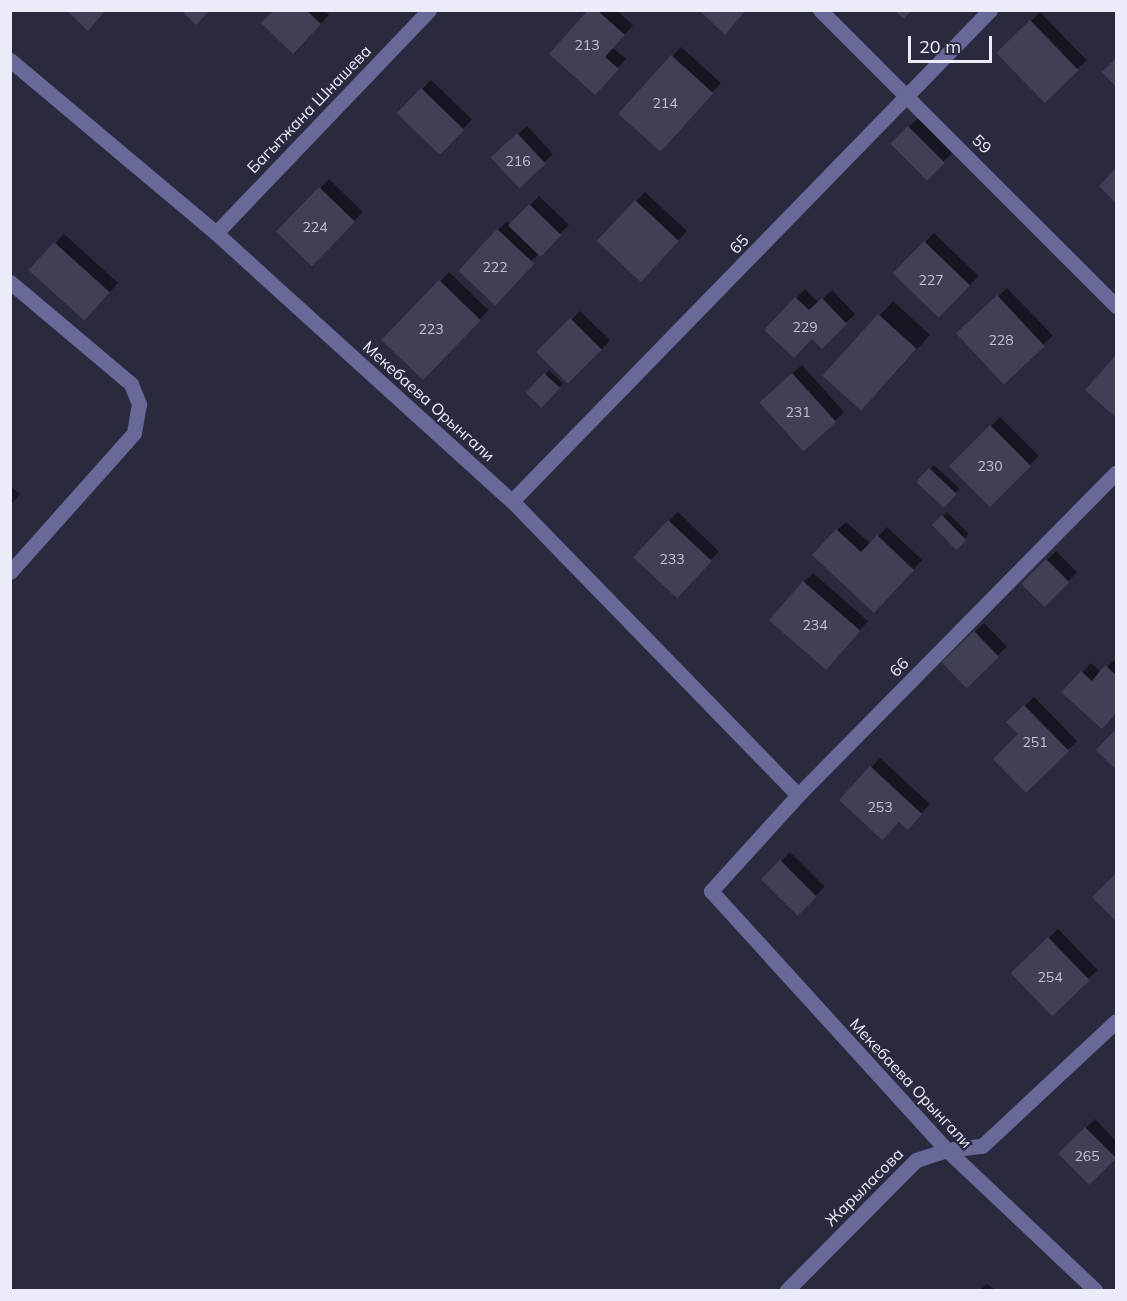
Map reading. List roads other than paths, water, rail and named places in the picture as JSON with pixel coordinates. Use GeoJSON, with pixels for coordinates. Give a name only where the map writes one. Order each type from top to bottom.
{"type":"FeatureCollection","features":[{"type":"Feature","properties":{"kind":"street","name":"Багытжана Шнашева"},"geometry":{"type":"LineString","coordinates":[[216,233],[429,10]]}},
{"type":"Feature","properties":{"kind":"street","name":"59"},"geometry":{"type":"LineString","coordinates":[[820,10],[910,96],[1116,306]]}},
{"type":"Feature","properties":{"kind":"street","name":"65"},"geometry":{"type":"LineString","coordinates":[[512,501],[910,96],[990,10]]}},
{"type":"Feature","properties":{"kind":"street","name":"Мекебаева Орынгали"},"geometry":{"type":"LineString","coordinates":[[10,60],[216,233],[512,501],[798,795]]}},
{"type":"Feature","properties":{"kind":"street"},"geometry":{"type":"LineString","coordinates":[[10,282],[131,384],[139,404],[134,433],[10,572]]}},
{"type":"Feature","properties":{"kind":"street","name":"66"},"geometry":{"type":"LineString","coordinates":[[711,891],[798,795],[1116,472]]}},
{"type":"Feature","properties":{"kind":"street","name":"Мекебаева Орынгали"},"geometry":{"type":"LineString","coordinates":[[711,891],[947,1150],[1095,1290]]}},
{"type":"Feature","properties":{"kind":"street","name":"Жарыласова"},"geometry":{"type":"LineString","coordinates":[[787,1290],[916,1160],[947,1150],[982,1146],[1116,1020]]}}]}
